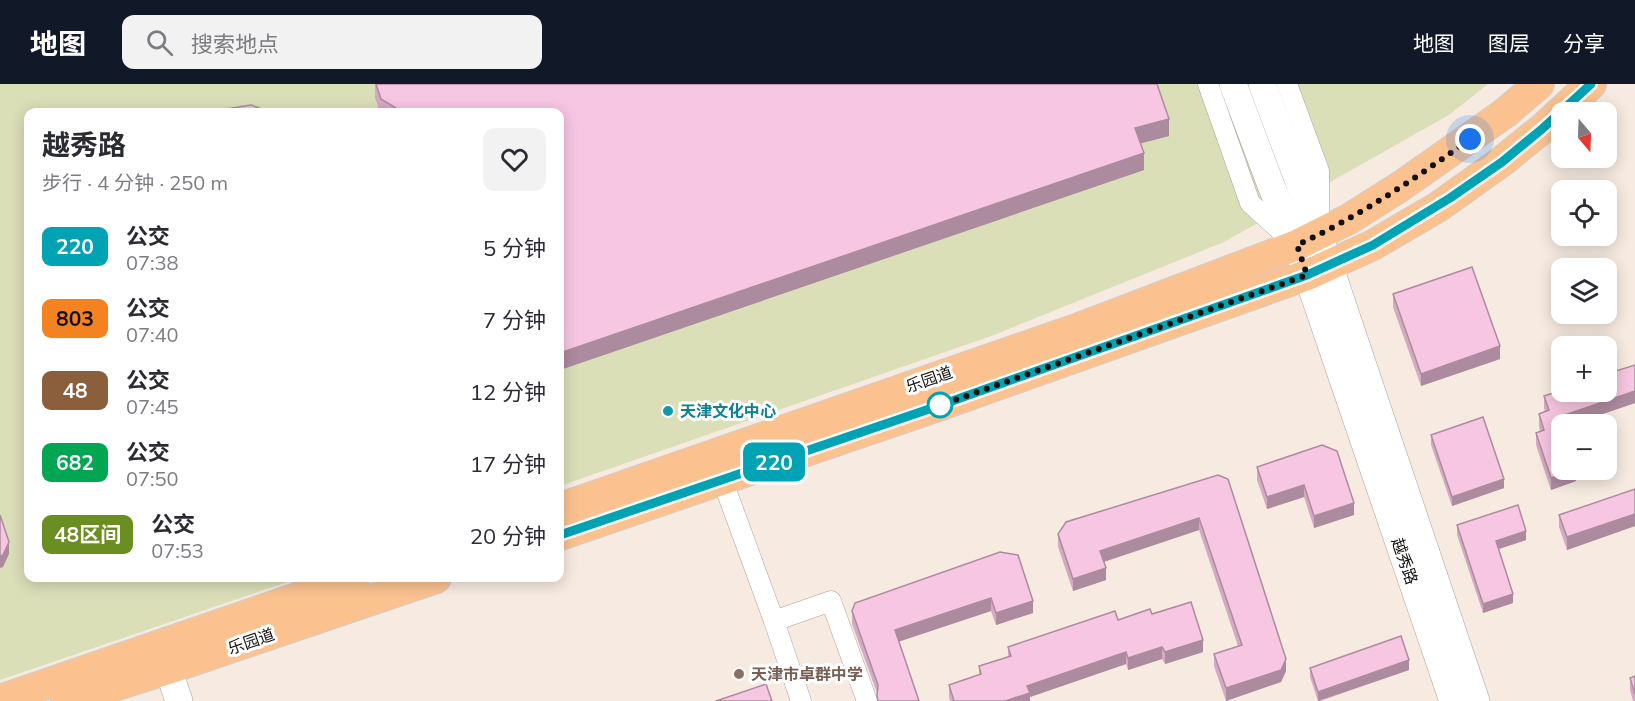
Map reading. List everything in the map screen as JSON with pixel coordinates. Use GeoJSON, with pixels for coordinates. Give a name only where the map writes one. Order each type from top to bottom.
{"type":"FeatureCollection","features":[{"type":"Feature","properties":{"kind":"main road","name":"乐园道"},"geometry":{"type":"LineString","coordinates":[[564,533],[718,467],[1308,240],[1372,205],[1452,152],[1505,113],[1539,84]]}},
{"type":"Feature","properties":{"kind":"main road","name":"乐园道"},"geometry":{"type":"LineString","coordinates":[[564,506],[718,467],[949,402],[1318,270],[1402,228],[1463,190],[1542,129],[1591,84]]}},
{"type":"Feature","properties":{"kind":"main road","name":"乐园道"},"geometry":{"type":"LineString","coordinates":[[66,701],[117,682],[164,657],[345,582]]}},
{"type":"Feature","properties":{"kind":"main road","name":"乐园道"},"geometry":{"type":"LineString","coordinates":[[164,657],[422,582]]}},
{"type":"Feature","properties":{"kind":"main road","name":"乐园道"},"geometry":{"type":"LineString","coordinates":[[0,700],[117,682]]}},
{"type":"Feature","properties":{"kind":"street"},"geometry":{"type":"LineString","coordinates":[[1208,84],[1250,203],[1308,240],[1319,171],[1287,84]]}},
{"type":"Feature","properties":{"kind":"street","name":"越秀路"},"geometry":{"type":"LineString","coordinates":[[1233,84],[1272,188],[1308,240]]}},
{"type":"Feature","properties":{"kind":"street","name":"越秀路"},"geometry":{"type":"LineString","coordinates":[[1262,84],[1308,240],[1453,701]]}},
{"type":"Feature","properties":{"kind":"street","name":"越秀路"},"geometry":{"type":"LineString","coordinates":[[1318,270],[1476,701]]}},
{"type":"Feature","properties":{"kind":"street"},"geometry":{"type":"LineString","coordinates":[[718,467],[801,701]]}},
{"type":"Feature","properties":{"kind":"street"},"geometry":{"type":"LineString","coordinates":[[774,621],[831,601],[867,701]]}},
{"type":"Feature","properties":{"kind":"street"},"geometry":{"type":"LineString","coordinates":[[164,657],[179,701]]}},
{"type":"Feature","properties":{"kind":"green space","name":"天津文化中心"},"geometry":{"type":"Polygon","coordinates":[[[0,84],[1488,84],[1449,115],[1224,242],[994,335],[564,485],[564,108],[24,108],[24,582],[287,582],[0,680],[0,84]]]}},
{"type":"Feature","properties":{"kind":"building"},"geometry":{"type":"Polygon","coordinates":[[[376,84],[1157,84],[1169,119],[1135,128],[1144,153],[564,352],[564,108],[396,108],[381,99],[376,84]]]}},
{"type":"Feature","properties":{"kind":"building"},"geometry":{"type":"Polygon","coordinates":[[[251,105],[259,108],[233,108],[251,105]]]}},
{"type":"Feature","properties":{"kind":"building"},"geometry":{"type":"Polygon","coordinates":[[[1472,267],[1500,346],[1421,374],[1393,294],[1472,267]]]}},
{"type":"Feature","properties":{"kind":"building"},"geometry":{"type":"Polygon","coordinates":[[[1635,365],[1635,391],[1617,397],[1617,371],[1635,365]]]}},
{"type":"Feature","properties":{"kind":"building"},"geometry":{"type":"Polygon","coordinates":[[[1551,394],[1551,402],[1603,402],[1568,414],[1551,414],[1551,478],[1536,433],[1544,430],[1539,414],[1549,410],[1544,396],[1551,394]]]}},
{"type":"Feature","properties":{"kind":"building"},"geometry":{"type":"Polygon","coordinates":[[[1483,417],[1504,479],[1452,497],[1431,435],[1483,417]]]}},
{"type":"Feature","properties":{"kind":"building"},"geometry":{"type":"Polygon","coordinates":[[[1322,445],[1337,451],[1354,503],[1314,516],[1304,485],[1267,497],[1257,467],[1322,445]]]}},
{"type":"Feature","properties":{"kind":"building"},"geometry":{"type":"Polygon","coordinates":[[[1218,475],[1228,479],[1286,659],[1281,670],[1226,688],[1214,654],[1242,645],[1199,518],[1100,551],[1106,568],[1073,579],[1058,534],[1066,522],[1218,475]]]}},
{"type":"Feature","properties":{"kind":"building"},"geometry":{"type":"Polygon","coordinates":[[[1635,489],[1635,514],[1567,537],[1559,515],[1635,489]]]}},
{"type":"Feature","properties":{"kind":"building"},"geometry":{"type":"Polygon","coordinates":[[[1518,505],[1526,531],[1496,541],[1513,594],[1483,604],[1457,525],[1518,505]]]}},
{"type":"Feature","properties":{"kind":"building"},"geometry":{"type":"Polygon","coordinates":[[[0,515],[9,542],[3,555],[0,556],[0,515]]]}},
{"type":"Feature","properties":{"kind":"building"},"geometry":{"type":"Polygon","coordinates":[[[1000,552],[1018,555],[1033,601],[996,613],[991,598],[895,630],[919,701],[878,701],[878,685],[852,611],[855,603],[1000,552]]]}},
{"type":"Feature","properties":{"kind":"building"},"geometry":{"type":"Polygon","coordinates":[[[1191,602],[1203,640],[1165,652],[1162,647],[1128,658],[1126,652],[1027,686],[1030,693],[1005,701],[954,701],[949,685],[981,674],[979,666],[1011,656],[1008,647],[1115,611],[1118,620],[1150,609],[1152,614],[1191,602]]]}},
{"type":"Feature","properties":{"kind":"building"},"geometry":{"type":"Polygon","coordinates":[[[1401,636],[1409,660],[1318,692],[1310,668],[1401,636]]]}},
{"type":"Feature","properties":{"kind":"building"},"geometry":{"type":"Polygon","coordinates":[[[1635,676],[1635,694],[1630,678],[1635,676]]]}},
{"type":"Feature","properties":{"kind":"building"},"geometry":{"type":"Polygon","coordinates":[[[766,684],[772,701],[716,701],[766,684]]]}},
{"type":"Feature","properties":{"kind":"bus line","name":"220"},"geometry":{"type":"LineString","coordinates":[[564,534],[938,406],[1307,275],[1373,245],[1450,198],[1502,162],[1591,84]]}},
{"type":"Feature","properties":{"kind":"place","name":"天津文化中心"},"geometry":{"type":"Point","coordinates":[668,411]}},
{"type":"Feature","properties":{"kind":"place","name":"天津市卓群中学"},"geometry":{"type":"Point","coordinates":[739,674]}},
{"type":"Feature","properties":{"kind":"route"},"geometry":{"type":"LineString","coordinates":[[940,405],[938,406],[1307,275],[1297,245],[1372,205],[1470,139]]}}]}
